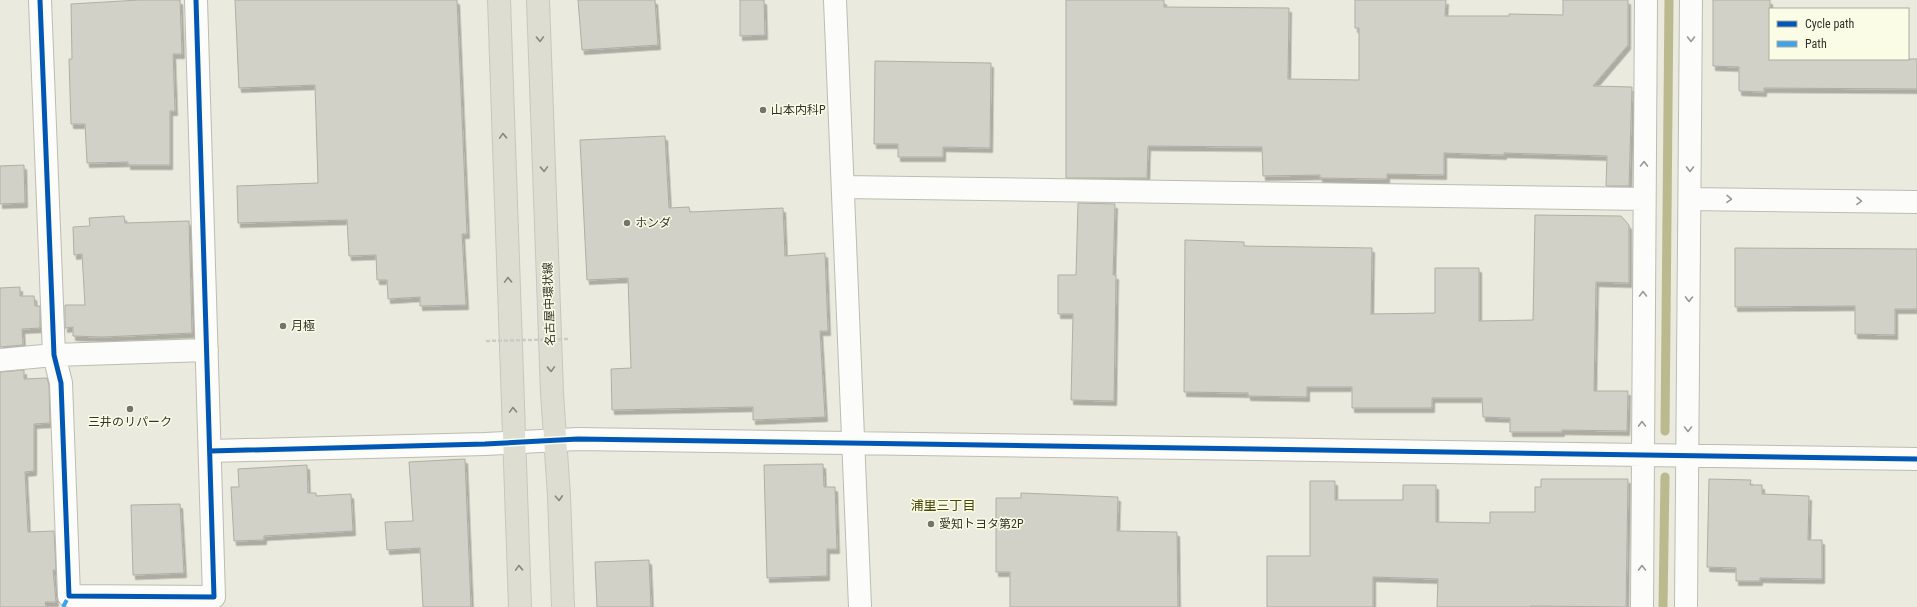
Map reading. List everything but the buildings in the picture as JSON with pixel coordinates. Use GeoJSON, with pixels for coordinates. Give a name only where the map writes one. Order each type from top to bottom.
{"type":"FeatureCollection","features":[{"type":"Feature","properties":{"kind":"main road"},"geometry":{"type":"LineString","coordinates":[[499,0],[520,607]]}},
{"type":"Feature","properties":{"kind":"main road","name":"名古屋中環状線"},"geometry":{"type":"LineString","coordinates":[[538,0],[554,440],[559,496],[564,607]]}},
{"type":"Feature","properties":{"kind":"street"},"geometry":{"type":"LineString","coordinates":[[40,0],[54,355],[61,383],[69,596],[214,597],[196,0]]}},
{"type":"Feature","properties":{"kind":"street"},"geometry":{"type":"LineString","coordinates":[[835,0],[860,607]]}},
{"type":"Feature","properties":{"kind":"street"},"geometry":{"type":"LineString","coordinates":[[1642,607],[1646,0]]}},
{"type":"Feature","properties":{"kind":"street"},"geometry":{"type":"LineString","coordinates":[[1686,607],[1691,0]]}},
{"type":"Feature","properties":{"kind":"street"},"geometry":{"type":"LineString","coordinates":[[843,187],[1644,198]]}},
{"type":"Feature","properties":{"kind":"street"},"geometry":{"type":"LineString","coordinates":[[1690,199],[1917,202]]}},
{"type":"Feature","properties":{"kind":"street"},"geometry":{"type":"LineString","coordinates":[[0,360],[54,355],[207,350]]}},
{"type":"Feature","properties":{"kind":"street"},"geometry":{"type":"LineString","coordinates":[[210,450],[514,443],[554,440],[1917,459]]}},
{"type":"Feature","properties":{"kind":"path"},"geometry":{"type":"LineString","coordinates":[[486,341],[568,339]]}},
{"type":"Feature","properties":{"kind":"waterway"},"geometry":{"type":"LineString","coordinates":[[1665,431],[1669,0]]}},
{"type":"Feature","properties":{"kind":"waterway"},"geometry":{"type":"LineString","coordinates":[[1663,607],[1665,477]]}},
{"type":"Feature","properties":{"kind":"marked path"},"geometry":{"type":"LineString","coordinates":[[63,607],[69,596]]}},
{"type":"Feature","properties":{"kind":"cycle path"},"geometry":{"type":"LineString","coordinates":[[40,0],[54,355],[61,383],[69,596],[214,597],[196,0]]}},
{"type":"Feature","properties":{"kind":"cycle path"},"geometry":{"type":"LineString","coordinates":[[210,451],[485,444],[578,439],[1917,459]]}},
{"type":"Feature","properties":{"kind":"place","name":"山本内科P"},"geometry":{"type":"Point","coordinates":[763,110]}},
{"type":"Feature","properties":{"kind":"place","name":"ホンダ"},"geometry":{"type":"Point","coordinates":[627,223]}},
{"type":"Feature","properties":{"kind":"place","name":"月極"},"geometry":{"type":"Point","coordinates":[283,326]}},
{"type":"Feature","properties":{"kind":"place","name":"三井のリパーク"},"geometry":{"type":"Point","coordinates":[130,409]}},
{"type":"Feature","properties":{"kind":"place","name":"愛知トヨタ第2P"},"geometry":{"type":"Point","coordinates":[931,524]}},
{"type":"Feature","properties":{"kind":"district","name":"浦里三丁目"},"geometry":{"type":"Point","coordinates":[943,505]}}]}
